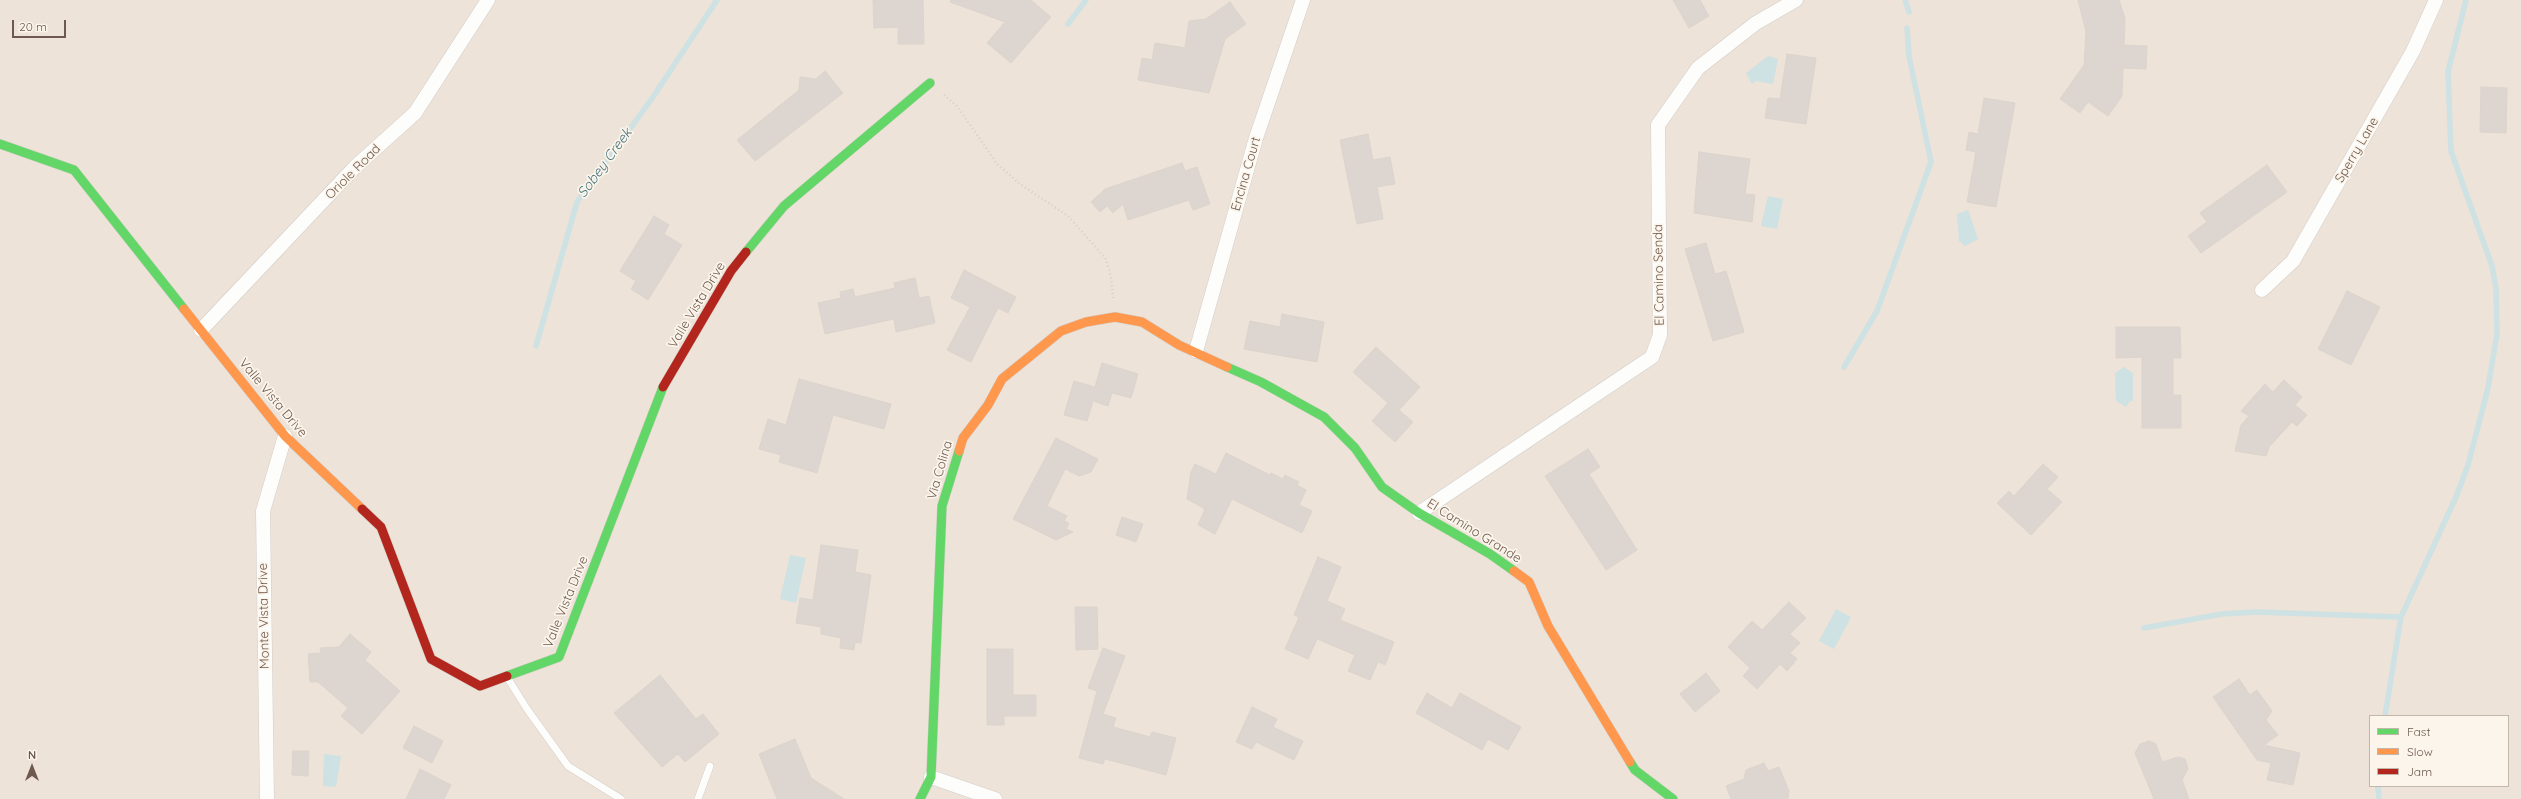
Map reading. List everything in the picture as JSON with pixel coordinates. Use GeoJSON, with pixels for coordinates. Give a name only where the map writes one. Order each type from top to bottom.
{"type":"FeatureCollection","features":[{"type":"Feature","properties":{"kind":"street","name":"Oriole Road"},"geometry":{"type":"LineString","coordinates":[[201,330],[355,167],[415,113],[488,0]]}},
{"type":"Feature","properties":{"kind":"street","name":"Encina Court"},"geometry":{"type":"LineString","coordinates":[[1196,351],[1256,138],[1303,0]]}},
{"type":"Feature","properties":{"kind":"street","name":"El Camino Senda"},"geometry":{"type":"LineString","coordinates":[[1420,513],[1652,357],[1660,335],[1658,126],[1698,68],[1756,23],[1796,0]]}},
{"type":"Feature","properties":{"kind":"street","name":"Sperry Lane"},"geometry":{"type":"LineString","coordinates":[[2262,290],[2293,261],[2413,51],[2436,0]]}},
{"type":"Feature","properties":{"kind":"street","name":"Valle Vista Drive"},"geometry":{"type":"LineString","coordinates":[[0,144],[74,170],[285,436],[381,527],[431,659],[480,686],[559,657],[664,384],[731,271],[784,206],[930,82]]}},
{"type":"Feature","properties":{"kind":"street","name":"Via Colina"},"geometry":{"type":"LineString","coordinates":[[920,799],[931,777],[942,506],[963,438],[988,405],[1002,380],[1061,331],[1086,322],[1115,317],[1142,322],[1179,345],[1196,351]]}},
{"type":"Feature","properties":{"kind":"street","name":"El Camino Grande"},"geometry":{"type":"LineString","coordinates":[[1196,351],[1261,382],[1324,417],[1355,448],[1382,487],[1420,513],[1490,554],[1530,582],[1548,626],[1635,770],[1672,799]]}},
{"type":"Feature","properties":{"kind":"street","name":"Monte Vista Drive"},"geometry":{"type":"LineString","coordinates":[[267,799],[263,511],[285,436]]}},
{"type":"Feature","properties":{"kind":"street"},"geometry":{"type":"LineString","coordinates":[[931,777],[995,799]]}},
{"type":"Feature","properties":{"kind":"lane"},"geometry":{"type":"LineString","coordinates":[[507,676],[549,742],[568,766],[620,799]]}},
{"type":"Feature","properties":{"kind":"lane"},"geometry":{"type":"LineString","coordinates":[[698,799],[710,766]]}},
{"type":"Feature","properties":{"kind":"path"},"geometry":{"type":"LineString","coordinates":[[930,82],[957,106],[997,164],[1020,184],[1068,216],[1106,259],[1111,277],[1115,317]]}},
{"type":"Feature","properties":{"kind":"shaded area"},"geometry":{"type":"Polygon","coordinates":[[[0,0],[2521,0],[2521,799],[0,799],[0,0]]]}},
{"type":"Feature","properties":{"kind":"shaded area"},"geometry":{"type":"Polygon","coordinates":[[[1768,56],[1778,59],[1773,84],[1756,81],[1752,84],[1746,73],[1768,56]]]}},
{"type":"Feature","properties":{"kind":"shaded area"},"geometry":{"type":"Polygon","coordinates":[[[1768,196],[1783,199],[1777,229],[1761,226],[1768,196]]]}},
{"type":"Feature","properties":{"kind":"shaded area"},"geometry":{"type":"Polygon","coordinates":[[[1968,210],[1978,239],[1965,246],[1959,241],[1957,214],[1968,210]]]}},
{"type":"Feature","properties":{"kind":"shaded area"},"geometry":{"type":"Polygon","coordinates":[[[2124,367],[2133,373],[2133,401],[2130,401],[2126,407],[2116,401],[2115,373],[2124,367]]]}},
{"type":"Feature","properties":{"kind":"shaded area"},"geometry":{"type":"Polygon","coordinates":[[[790,555],[806,558],[796,603],[780,599],[790,555]]]}},
{"type":"Feature","properties":{"kind":"shaded area"},"geometry":{"type":"Polygon","coordinates":[[[1836,609],[1851,617],[1834,649],[1819,641],[1836,609]]]}},
{"type":"Feature","properties":{"kind":"shaded area"},"geometry":{"type":"Polygon","coordinates":[[[324,754],[341,756],[336,787],[323,786],[324,754]]]}},
{"type":"Feature","properties":{"kind":"building"},"geometry":{"type":"Polygon","coordinates":[[[873,0],[923,0],[924,44],[898,44],[898,27],[874,28],[873,0]]]}},
{"type":"Feature","properties":{"kind":"building"},"geometry":{"type":"Polygon","coordinates":[[[951,0],[1031,0],[1051,17],[1011,63],[987,43],[1005,22],[950,2],[951,0]]]}},
{"type":"Feature","properties":{"kind":"building"},"geometry":{"type":"Polygon","coordinates":[[[1673,0],[1700,0],[1709,16],[1689,28],[1673,0]]]}},
{"type":"Feature","properties":{"kind":"building"},"geometry":{"type":"Polygon","coordinates":[[[2078,0],[2119,0],[2125,18],[2124,45],[2147,46],[2146,69],[2123,68],[2122,96],[2108,116],[2088,102],[2080,113],[2060,99],[2084,65],[2086,32],[2078,0]]]}},
{"type":"Feature","properties":{"kind":"building"},"geometry":{"type":"Polygon","coordinates":[[[1230,2],[1246,24],[1225,39],[1209,93],[1138,80],[1142,58],[1152,60],[1155,43],[1185,48],[1189,21],[1206,19],[1230,2]]]}},
{"type":"Feature","properties":{"kind":"building"},"geometry":{"type":"Polygon","coordinates":[[[1787,54],[1816,58],[1806,124],[1765,118],[1768,98],[1780,99],[1787,54]]]}},
{"type":"Feature","properties":{"kind":"building"},"geometry":{"type":"Polygon","coordinates":[[[825,71],[843,93],[755,161],[737,140],[799,90],[800,77],[816,79],[825,71]]]}},
{"type":"Feature","properties":{"kind":"building"},"geometry":{"type":"Polygon","coordinates":[[[2481,87],[2507,88],[2506,133],[2480,132],[2481,87]]]}},
{"type":"Feature","properties":{"kind":"building"},"geometry":{"type":"Polygon","coordinates":[[[1984,98],[2015,103],[1996,207],[1967,202],[1976,152],[1966,150],[1969,132],[1978,134],[1984,98]]]}},
{"type":"Feature","properties":{"kind":"building"},"geometry":{"type":"Polygon","coordinates":[[[1368,134],[1373,160],[1390,157],[1395,184],[1377,187],[1383,219],[1357,224],[1340,140],[1368,134]]]}},
{"type":"Feature","properties":{"kind":"building"},"geometry":{"type":"Polygon","coordinates":[[[1699,152],[1750,159],[1745,194],[1755,195],[1752,222],[1694,213],[1699,152]]]}},
{"type":"Feature","properties":{"kind":"building"},"geometry":{"type":"Polygon","coordinates":[[[1182,163],[1185,171],[1197,167],[1210,204],[1193,210],[1189,200],[1128,220],[1123,204],[1113,213],[1107,206],[1100,212],[1091,202],[1105,189],[1182,163]]]}},
{"type":"Feature","properties":{"kind":"building"},"geometry":{"type":"Polygon","coordinates":[[[2267,165],[2287,192],[2201,253],[2188,236],[2207,222],[2200,213],[2267,165]]]}},
{"type":"Feature","properties":{"kind":"building"},"geometry":{"type":"Polygon","coordinates":[[[654,216],[669,225],[664,234],[682,245],[648,300],[631,289],[636,281],[620,271],[654,216]]]}},
{"type":"Feature","properties":{"kind":"building"},"geometry":{"type":"Polygon","coordinates":[[[1706,243],[1715,274],[1726,271],[1744,332],[1713,341],[1685,249],[1706,243]]]}},
{"type":"Feature","properties":{"kind":"building"},"geometry":{"type":"Polygon","coordinates":[[[964,270],[1016,297],[1008,313],[998,308],[971,362],[947,350],[970,307],[951,298],[964,270]]]}},
{"type":"Feature","properties":{"kind":"building"},"geometry":{"type":"Polygon","coordinates":[[[915,278],[919,298],[929,296],[935,323],[896,332],[894,319],[825,334],[818,303],[841,298],[840,292],[853,289],[855,297],[895,288],[894,283],[915,278]]]}},
{"type":"Feature","properties":{"kind":"building"},"geometry":{"type":"Polygon","coordinates":[[[2347,291],[2380,307],[2351,365],[2318,349],[2347,291]]]}},
{"type":"Feature","properties":{"kind":"building"},"geometry":{"type":"Polygon","coordinates":[[[1282,314],[1324,322],[1317,362],[1244,349],[1250,321],[1280,327],[1282,314]]]}},
{"type":"Feature","properties":{"kind":"building"},"geometry":{"type":"Polygon","coordinates":[[[2116,327],[2180,327],[2181,358],[2173,358],[2173,395],[2181,395],[2181,428],[2142,428],[2142,357],[2116,358],[2116,327]]]}},
{"type":"Feature","properties":{"kind":"building"},"geometry":{"type":"Polygon","coordinates":[[[1376,347],[1420,387],[1399,410],[1413,422],[1395,442],[1372,421],[1388,403],[1353,372],[1376,347]]]}},
{"type":"Feature","properties":{"kind":"building"},"geometry":{"type":"Polygon","coordinates":[[[1102,363],[1138,374],[1131,398],[1112,393],[1108,406],[1093,401],[1087,421],[1064,415],[1074,381],[1095,387],[1102,363]]]}},
{"type":"Feature","properties":{"kind":"building"},"geometry":{"type":"Polygon","coordinates":[[[799,379],[891,404],[884,429],[833,415],[817,473],[779,462],[781,455],[759,449],[768,419],[786,425],[799,379]]]}},
{"type":"Feature","properties":{"kind":"building"},"geometry":{"type":"Polygon","coordinates":[[[2284,380],[2302,397],[2295,405],[2307,415],[2297,426],[2292,422],[2269,447],[2266,456],[2235,451],[2241,425],[2249,416],[2241,411],[2265,384],[2273,392],[2284,380]]]}},
{"type":"Feature","properties":{"kind":"building"},"geometry":{"type":"Polygon","coordinates":[[[1056,438],[1098,459],[1091,472],[1079,476],[1065,469],[1047,506],[1067,516],[1064,521],[1069,523],[1066,529],[1073,532],[1056,540],[1013,519],[1056,438]]]}},
{"type":"Feature","properties":{"kind":"building"},"geometry":{"type":"Polygon","coordinates":[[[1588,449],[1600,467],[1589,474],[1637,550],[1606,570],[1545,476],[1588,449]]]}},
{"type":"Feature","properties":{"kind":"building"},"geometry":{"type":"Polygon","coordinates":[[[1226,453],[1270,475],[1271,473],[1283,479],[1285,475],[1299,482],[1297,485],[1306,490],[1299,505],[1312,511],[1302,533],[1232,499],[1215,534],[1198,525],[1205,509],[1187,499],[1191,472],[1195,464],[1216,474],[1226,453]]]}},
{"type":"Feature","properties":{"kind":"building"},"geometry":{"type":"Polygon","coordinates":[[[2043,464],[2058,477],[2047,489],[2062,502],[2031,535],[1997,503],[2009,491],[2014,496],[2043,464]]]}},
{"type":"Feature","properties":{"kind":"building"},"geometry":{"type":"Polygon","coordinates":[[[1122,517],[1143,524],[1136,542],[1116,535],[1122,517]]]}},
{"type":"Feature","properties":{"kind":"building"},"geometry":{"type":"Polygon","coordinates":[[[821,545],[858,550],[855,572],[871,575],[861,643],[855,642],[854,650],[840,648],[841,638],[821,634],[821,627],[796,623],[800,598],[813,600],[821,545]]]}},
{"type":"Feature","properties":{"kind":"building"},"geometry":{"type":"Polygon","coordinates":[[[1318,557],[1341,567],[1327,601],[1345,609],[1340,620],[1394,642],[1385,665],[1378,662],[1370,680],[1348,671],[1355,655],[1317,639],[1308,659],[1285,649],[1299,617],[1294,615],[1318,557]]]}},
{"type":"Feature","properties":{"kind":"building"},"geometry":{"type":"Polygon","coordinates":[[[1789,602],[1806,618],[1790,634],[1800,643],[1790,653],[1797,659],[1787,671],[1780,664],[1757,689],[1743,676],[1750,668],[1728,647],[1752,621],[1762,630],[1789,602]]]}},
{"type":"Feature","properties":{"kind":"building"},"geometry":{"type":"Polygon","coordinates":[[[1075,607],[1097,607],[1098,649],[1076,650],[1075,607]]]}},
{"type":"Feature","properties":{"kind":"building"},"geometry":{"type":"Polygon","coordinates":[[[350,634],[371,652],[365,660],[400,691],[362,734],[341,716],[348,708],[318,682],[310,682],[308,654],[321,653],[320,648],[339,647],[350,634]]]}},
{"type":"Feature","properties":{"kind":"building"},"geometry":{"type":"Polygon","coordinates":[[[1103,648],[1125,656],[1103,714],[1116,718],[1113,727],[1150,737],[1152,732],[1176,738],[1166,775],[1105,759],[1103,764],[1079,758],[1097,691],[1088,688],[1103,648]]]}},
{"type":"Feature","properties":{"kind":"building"},"geometry":{"type":"Polygon","coordinates":[[[987,649],[1013,649],[1013,695],[1036,695],[1036,716],[1004,716],[1004,725],[987,725],[987,649]]]}},
{"type":"Feature","properties":{"kind":"building"},"geometry":{"type":"Polygon","coordinates":[[[1706,673],[1720,691],[1695,712],[1680,694],[1706,673]]]}},
{"type":"Feature","properties":{"kind":"building"},"geometry":{"type":"Polygon","coordinates":[[[660,675],[696,719],[703,714],[719,734],[685,762],[678,754],[662,767],[614,713],[660,675]]]}},
{"type":"Feature","properties":{"kind":"building"},"geometry":{"type":"Polygon","coordinates":[[[2239,679],[2250,695],[2257,690],[2272,711],[2266,720],[2278,735],[2264,745],[2300,753],[2293,785],[2267,780],[2271,763],[2257,760],[2213,697],[2239,679]]]}},
{"type":"Feature","properties":{"kind":"building"},"geometry":{"type":"Polygon","coordinates":[[[1427,693],[1452,708],[1460,693],[1521,727],[1508,750],[1488,739],[1482,750],[1416,713],[1427,693]]]}},
{"type":"Feature","properties":{"kind":"building"},"geometry":{"type":"Polygon","coordinates":[[[1252,707],[1277,719],[1273,727],[1303,741],[1294,760],[1256,742],[1252,749],[1236,742],[1252,707]]]}},
{"type":"Feature","properties":{"kind":"building"},"geometry":{"type":"Polygon","coordinates":[[[414,726],[443,741],[432,763],[403,748],[414,726]]]}},
{"type":"Feature","properties":{"kind":"building"},"geometry":{"type":"Polygon","coordinates":[[[795,739],[811,778],[844,799],[777,799],[759,754],[795,739]]]}},
{"type":"Feature","properties":{"kind":"building"},"geometry":{"type":"Polygon","coordinates":[[[2149,741],[2156,744],[2162,762],[2178,757],[2185,759],[2188,769],[2182,780],[2189,799],[2154,799],[2135,753],[2140,744],[2149,741]]]}},
{"type":"Feature","properties":{"kind":"building"},"geometry":{"type":"Polygon","coordinates":[[[293,751],[309,751],[308,776],[292,775],[293,751]]]}},
{"type":"Feature","properties":{"kind":"building"},"geometry":{"type":"Polygon","coordinates":[[[1764,763],[1768,771],[1779,767],[1789,791],[1788,799],[1731,799],[1726,786],[1744,779],[1746,770],[1764,763]]]}},
{"type":"Feature","properties":{"kind":"building"},"geometry":{"type":"Polygon","coordinates":[[[420,769],[451,785],[444,799],[406,799],[420,769]]]}},
{"type":"Feature","properties":{"kind":"waterway","name":"Sobey Creek"},"geometry":{"type":"LineString","coordinates":[[536,346],[577,202],[653,97],[717,0]]}},
{"type":"Feature","properties":{"kind":"waterway"},"geometry":{"type":"LineString","coordinates":[[1068,24],[1086,0]]}},
{"type":"Feature","properties":{"kind":"waterway"},"geometry":{"type":"LineString","coordinates":[[1905,0],[1909,12]]}},
{"type":"Feature","properties":{"kind":"waterway"},"geometry":{"type":"LineString","coordinates":[[2385,715],[2401,617],[2456,497],[2468,465],[2488,388],[2497,334],[2496,288],[2492,266],[2451,151],[2448,72],[2466,0]]}},
{"type":"Feature","properties":{"kind":"waterway"},"geometry":{"type":"LineString","coordinates":[[1844,367],[1877,311],[1931,162],[1909,56],[1907,28]]}},
{"type":"Feature","properties":{"kind":"waterway"},"geometry":{"type":"LineString","coordinates":[[2144,628],[2222,614],[2256,612],[2401,617]]}},
{"type":"Feature","properties":{"kind":"waterway"},"geometry":{"type":"LineString","coordinates":[[2378,787],[2379,799]]}},
{"type":"Feature","properties":{"kind":"traffic: fast"},"geometry":{"type":"LineString","coordinates":[[746,252],[784,206],[930,83]]}},
{"type":"Feature","properties":{"kind":"traffic: fast"},"geometry":{"type":"LineString","coordinates":[[0,144],[74,170],[184,309]]}},
{"type":"Feature","properties":{"kind":"traffic: fast"},"geometry":{"type":"LineString","coordinates":[[1227,367],[1261,382],[1324,417],[1355,448],[1382,487],[1419,513],[1490,554],[1514,571]]}},
{"type":"Feature","properties":{"kind":"traffic: fast"},"geometry":{"type":"LineString","coordinates":[[507,676],[559,657],[663,387]]}},
{"type":"Feature","properties":{"kind":"traffic: fast"},"geometry":{"type":"LineString","coordinates":[[920,799],[931,777],[942,506],[959,451]]}},
{"type":"Feature","properties":{"kind":"traffic: fast"},"geometry":{"type":"LineString","coordinates":[[1630,762],[1635,770],[1673,799]]}},
{"type":"Feature","properties":{"kind":"traffic: slow"},"geometry":{"type":"LineString","coordinates":[[184,309],[285,436],[362,509]]}},
{"type":"Feature","properties":{"kind":"traffic: slow"},"geometry":{"type":"LineString","coordinates":[[959,451],[963,438],[988,405],[1002,379],[1061,331],[1086,322],[1115,317],[1142,322],[1179,345],[1227,367]]}},
{"type":"Feature","properties":{"kind":"traffic: slow"},"geometry":{"type":"LineString","coordinates":[[1514,571],[1529,582],[1548,626],[1630,762]]}},
{"type":"Feature","properties":{"kind":"traffic: jam"},"geometry":{"type":"LineString","coordinates":[[663,387],[731,271],[746,252]]}},
{"type":"Feature","properties":{"kind":"traffic: jam"},"geometry":{"type":"LineString","coordinates":[[362,509],[381,527],[431,659],[480,686],[507,676]]}}]}
